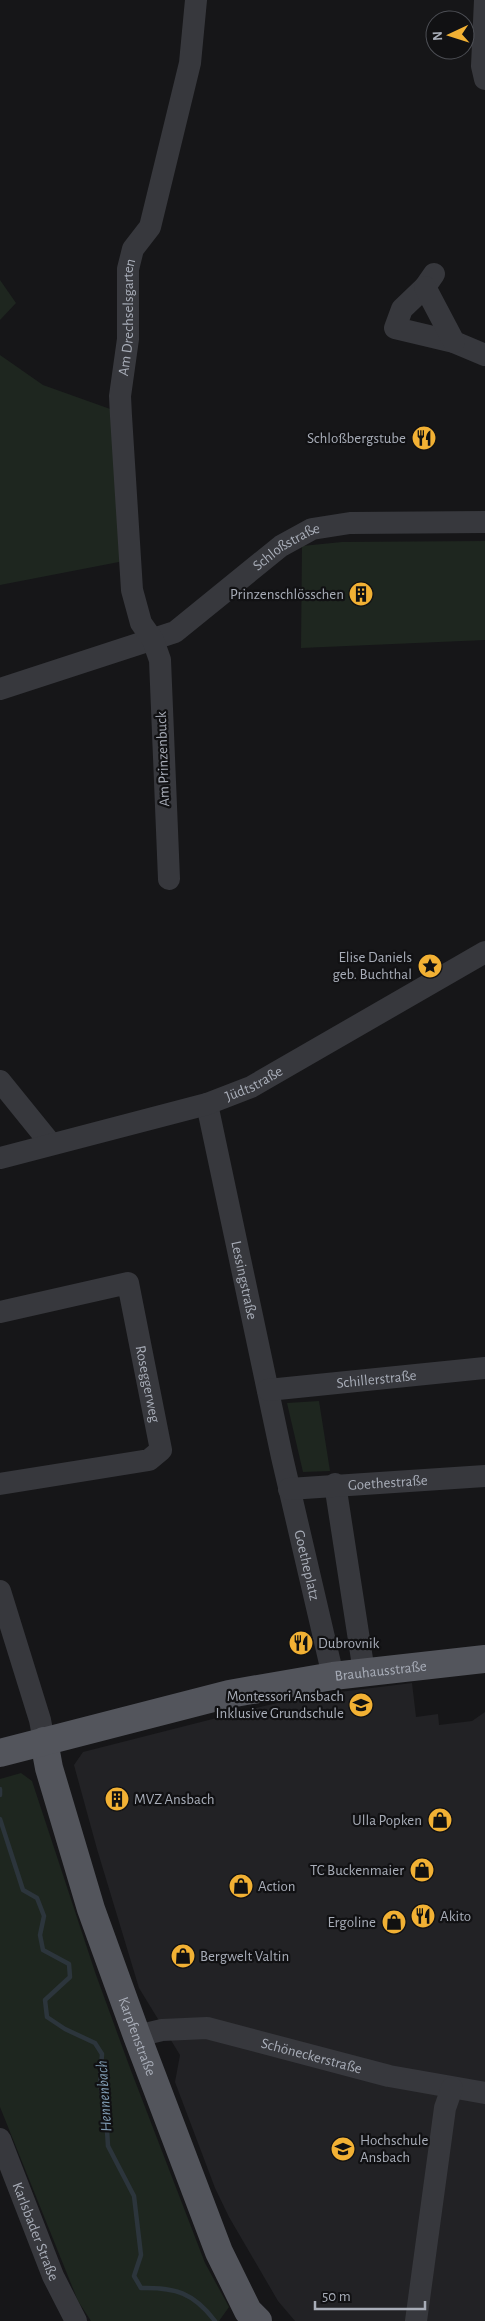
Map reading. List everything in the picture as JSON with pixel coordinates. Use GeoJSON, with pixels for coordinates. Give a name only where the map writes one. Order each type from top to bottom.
{"type":"FeatureCollection","features":[{"type":"Feature","properties":{"kind":"main road","name":"Brauhausstraße"},"geometry":{"type":"LineString","coordinates":[[0,1753],[230,1694],[333,1676],[485,1659]]}},
{"type":"Feature","properties":{"kind":"main road","name":"Karpfenstraße"},"geometry":{"type":"LineString","coordinates":[[44,1741],[49,1768],[91,1909],[219,2252],[248,2318]]}},
{"type":"Feature","properties":{"kind":"street","name":"Am Drechselsgarten"},"geometry":{"type":"LineString","coordinates":[[153,640],[141,623],[132,590],[120,396],[128,338],[128,269],[133,249],[150,227],[190,63],[196,0]]}},
{"type":"Feature","properties":{"kind":"street"},"geometry":{"type":"LineString","coordinates":[[485,0],[482,66],[485,79]]}},
{"type":"Feature","properties":{"kind":"street"},"geometry":{"type":"LineString","coordinates":[[454,342],[429,280],[402,309],[395,328],[454,342],[485,355]]}},
{"type":"Feature","properties":{"kind":"street","name":"Schloßstraße"},"geometry":{"type":"LineString","coordinates":[[0,689],[175,632],[281,546],[312,529],[350,523],[485,522]]}},
{"type":"Feature","properties":{"kind":"street","name":"Am Prinzenbuck"},"geometry":{"type":"LineString","coordinates":[[153,640],[160,660],[169,879]]}},
{"type":"Feature","properties":{"kind":"street","name":"Jüdtstraße"},"geometry":{"type":"LineString","coordinates":[[0,1158],[208,1104],[251,1087],[485,952]]}},
{"type":"Feature","properties":{"kind":"street"},"geometry":{"type":"LineString","coordinates":[[0,1081],[52,1144]]}},
{"type":"Feature","properties":{"kind":"street","name":"Lessingstraße"},"geometry":{"type":"LineString","coordinates":[[208,1104],[282,1457]]}},
{"type":"Feature","properties":{"kind":"street","name":"Roseggerweg"},"geometry":{"type":"LineString","coordinates":[[0,1312],[128,1283],[161,1450],[149,1460],[0,1484]]}},
{"type":"Feature","properties":{"kind":"street","name":"Schillerstraße"},"geometry":{"type":"LineString","coordinates":[[268,1390],[485,1368]]}},
{"type":"Feature","properties":{"kind":"street","name":"Goetheplatz"},"geometry":{"type":"LineString","coordinates":[[282,1457],[333,1676]]}},
{"type":"Feature","properties":{"kind":"street","name":"Goethestraße"},"geometry":{"type":"LineString","coordinates":[[290,1489],[335,1484],[485,1476]]}},
{"type":"Feature","properties":{"kind":"street"},"geometry":{"type":"LineString","coordinates":[[335,1484],[364,1672]]}},
{"type":"Feature","properties":{"kind":"street"},"geometry":{"type":"LineString","coordinates":[[0,1591],[40,1720],[44,1741]]}},
{"type":"Feature","properties":{"kind":"street","name":"Schöneckerstraße"},"geometry":{"type":"LineString","coordinates":[[137,2036],[162,2030],[207,2028],[389,2076],[485,2093]]}},
{"type":"Feature","properties":{"kind":"street"},"geometry":{"type":"LineString","coordinates":[[416,2321],[444,2108],[452,2088]]}},
{"type":"Feature","properties":{"kind":"street","name":"Karlsbader Straße"},"geometry":{"type":"LineString","coordinates":[[0,2139],[52,2276],[76,2321]]}},
{"type":"Feature","properties":{"kind":"shaded area"},"geometry":{"type":"Polygon","coordinates":[[[0,280],[16,303],[0,320],[0,280]]]}},
{"type":"Feature","properties":{"kind":"shaded area"},"geometry":{"type":"Polygon","coordinates":[[[0,355],[43,385],[113,410],[124,561],[0,585],[0,355]]]}},
{"type":"Feature","properties":{"kind":"shaded area"},"geometry":{"type":"Polygon","coordinates":[[[485,541],[485,640],[301,648],[302,546],[342,542],[485,541]]]}},
{"type":"Feature","properties":{"kind":"shaded area"},"geometry":{"type":"Polygon","coordinates":[[[319,1401],[330,1471],[303,1472],[287,1403],[319,1401]]]}},
{"type":"Feature","properties":{"kind":"shaded area"},"geometry":{"type":"Polygon","coordinates":[[[412,1683],[416,1717],[438,1714],[439,1725],[472,1721],[485,1712],[485,2321],[295,2321],[278,2301],[229,2217],[215,2188],[175,2082],[180,2055],[139,1988],[74,1765],[83,1752],[252,1709],[307,1696],[412,1683]]]}},
{"type":"Feature","properties":{"kind":"shaded area"},"geometry":{"type":"Polygon","coordinates":[[[21,1773],[32,1781],[95,1972],[130,2068],[205,2263],[229,2307],[219,2321],[91,2321],[78,2301],[0,2107],[0,1779],[21,1773]]]}},
{"type":"Feature","properties":{"kind":"waterway","name":"Hennenbach"},"geometry":{"type":"LineString","coordinates":[[0,1789],[0,1795]]}},
{"type":"Feature","properties":{"kind":"waterway","name":"Hennenbach"},"geometry":{"type":"LineString","coordinates":[[0,1819],[23,1890],[37,1898],[44,1916],[40,1935],[43,1950],[69,1964],[70,1977],[45,2000],[47,2017],[65,2029],[95,2043],[102,2054],[100,2084],[106,2115],[108,2146],[134,2196],[141,2255],[134,2276],[141,2288],[164,2289],[191,2298],[215,2321]]}},
{"type":"Feature","properties":{"kind":"place","name":"Schloßbergstube"},"geometry":{"type":"Point","coordinates":[424,438]}},
{"type":"Feature","properties":{"kind":"place","name":"Prinzenschlösschen"},"geometry":{"type":"Point","coordinates":[361,594]}},
{"type":"Feature","properties":{"kind":"place","name":"Elise Daniels geb. Buchthal"},"geometry":{"type":"Point","coordinates":[430,966]}},
{"type":"Feature","properties":{"kind":"place","name":"Dubrovnik"},"geometry":{"type":"Point","coordinates":[301,1643]}},
{"type":"Feature","properties":{"kind":"place","name":"Montessori Ansbach Inklusive Grundschule"},"geometry":{"type":"Point","coordinates":[361,1705]}},
{"type":"Feature","properties":{"kind":"place","name":"MVZ Ansbach"},"geometry":{"type":"Point","coordinates":[117,1799]}},
{"type":"Feature","properties":{"kind":"place","name":"Ulla Popken"},"geometry":{"type":"Point","coordinates":[440,1820]}},
{"type":"Feature","properties":{"kind":"place","name":"TC Buckenmaier"},"geometry":{"type":"Point","coordinates":[422,1870]}},
{"type":"Feature","properties":{"kind":"place","name":"Action"},"geometry":{"type":"Point","coordinates":[241,1886]}},
{"type":"Feature","properties":{"kind":"place","name":"Akito"},"geometry":{"type":"Point","coordinates":[423,1916]}},
{"type":"Feature","properties":{"kind":"place","name":"Ergoline"},"geometry":{"type":"Point","coordinates":[394,1922]}},
{"type":"Feature","properties":{"kind":"place","name":"Bergwelt Valtin"},"geometry":{"type":"Point","coordinates":[183,1956]}},
{"type":"Feature","properties":{"kind":"place","name":"Hochschule Ansbach"},"geometry":{"type":"Point","coordinates":[343,2149]}}]}
